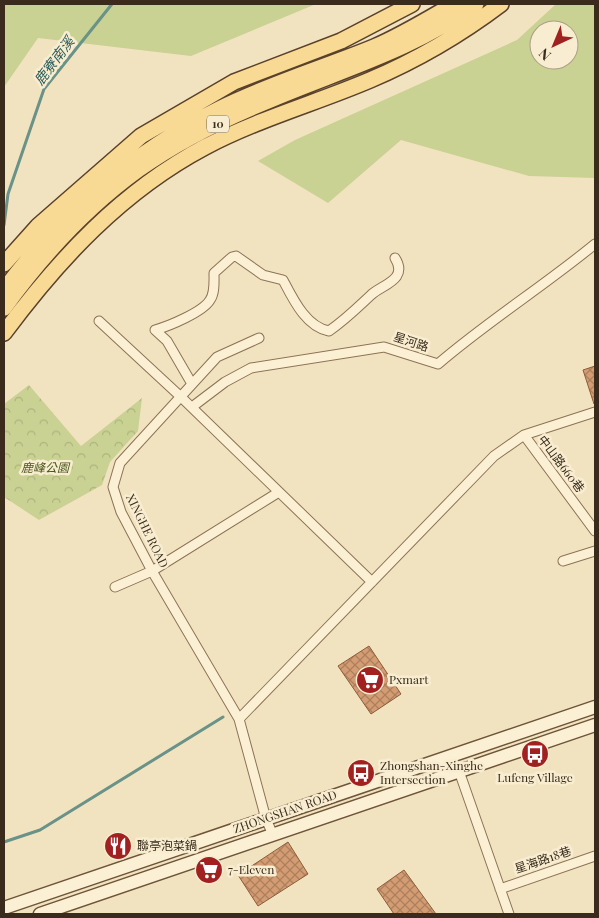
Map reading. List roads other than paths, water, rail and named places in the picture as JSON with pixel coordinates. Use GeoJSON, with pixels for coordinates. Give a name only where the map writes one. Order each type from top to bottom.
{"type":"FeatureCollection","features":[{"type":"Feature","properties":{"kind":"main road"},"geometry":{"type":"LineString","coordinates":[[4,264],[38,226],[96,172],[140,136],[234,82],[341,41],[412,4]]}},
{"type":"Feature","properties":{"kind":"main road","name":"10"},"geometry":{"type":"LineString","coordinates":[[4,290],[31,253],[68,217],[120,170],[176,132],[219,109],[262,90],[397,36],[454,4]]}},
{"type":"Feature","properties":{"kind":"main road","name":"10"},"geometry":{"type":"LineString","coordinates":[[4,308],[42,260],[78,222],[138,170],[227,120],[267,101],[400,48],[476,4]]}},
{"type":"Feature","properties":{"kind":"main road"},"geometry":{"type":"LineString","coordinates":[[4,333],[44,281],[72,250],[125,200],[163,173],[206,147],[232,135],[370,80],[433,50],[501,4]]}},
{"type":"Feature","properties":{"kind":"street","name":"星河路"},"geometry":{"type":"LineString","coordinates":[[192,407],[225,382],[251,368],[313,360],[384,346],[438,364],[470,337],[552,278],[595,244]]}},
{"type":"Feature","properties":{"kind":"street"},"geometry":{"type":"LineString","coordinates":[[192,384],[167,341],[155,330],[164,328],[201,309],[211,299],[214,273],[232,257],[236,256],[262,275],[283,280],[297,306],[321,330],[329,331],[359,308],[372,293],[384,288],[397,275],[398,263],[396,258]]}},
{"type":"Feature","properties":{"kind":"street"},"geometry":{"type":"LineString","coordinates":[[99,321],[182,396],[372,582]]}},
{"type":"Feature","properties":{"kind":"street","name":"XINGHE ROAD"},"geometry":{"type":"LineString","coordinates":[[259,338],[217,357],[120,464],[113,487],[121,512],[152,572],[239,719],[266,819],[273,835]]}},
{"type":"Feature","properties":{"kind":"street"},"geometry":{"type":"LineString","coordinates":[[239,719],[494,456],[524,435],[595,412]]}},
{"type":"Feature","properties":{"kind":"street","name":"中山路660巷"},"geometry":{"type":"LineString","coordinates":[[524,435],[595,531]]}},
{"type":"Feature","properties":{"kind":"street"},"geometry":{"type":"LineString","coordinates":[[115,587],[152,572],[279,492]]}},
{"type":"Feature","properties":{"kind":"street"},"geometry":{"type":"LineString","coordinates":[[563,561],[595,551]]}},
{"type":"Feature","properties":{"kind":"street","name":"ZHONGSHAN ROAD"},"geometry":{"type":"LineString","coordinates":[[4,908],[595,707]]}},
{"type":"Feature","properties":{"kind":"street","name":"ZHONGSHAN ROAD"},"geometry":{"type":"LineString","coordinates":[[40,914],[595,725]]}},
{"type":"Feature","properties":{"kind":"street"},"geometry":{"type":"LineString","coordinates":[[459,771],[508,914]]}},
{"type":"Feature","properties":{"kind":"street","name":"星海路18巷"},"geometry":{"type":"LineString","coordinates":[[500,888],[595,856]]}},
{"type":"Feature","properties":{"kind":"waterway","name":"鹿寮南溪"},"geometry":{"type":"LineString","coordinates":[[4,225],[8,194],[44,89],[112,4]]}},
{"type":"Feature","properties":{"kind":"waterway"},"geometry":{"type":"LineString","coordinates":[[4,842],[40,830],[223,717]]}},
{"type":"Feature","properties":{"kind":"place","name":"Pxmart"},"geometry":{"type":"Point","coordinates":[370,680]}},
{"type":"Feature","properties":{"kind":"place","name":"Lufeng Village"},"geometry":{"type":"Point","coordinates":[535,754]}},
{"type":"Feature","properties":{"kind":"place","name":"Zhongshan-Xinghe Intersection"},"geometry":{"type":"Point","coordinates":[361,773]}},
{"type":"Feature","properties":{"kind":"place","name":"聯亭泡菜鍋"},"geometry":{"type":"Point","coordinates":[118,846]}},
{"type":"Feature","properties":{"kind":"place","name":"7-Eleven"},"geometry":{"type":"Point","coordinates":[209,870]}},
{"type":"Feature","properties":{"kind":"park label","name":"鹿峰公園"},"geometry":{"type":"Point","coordinates":[45,468]}}]}
